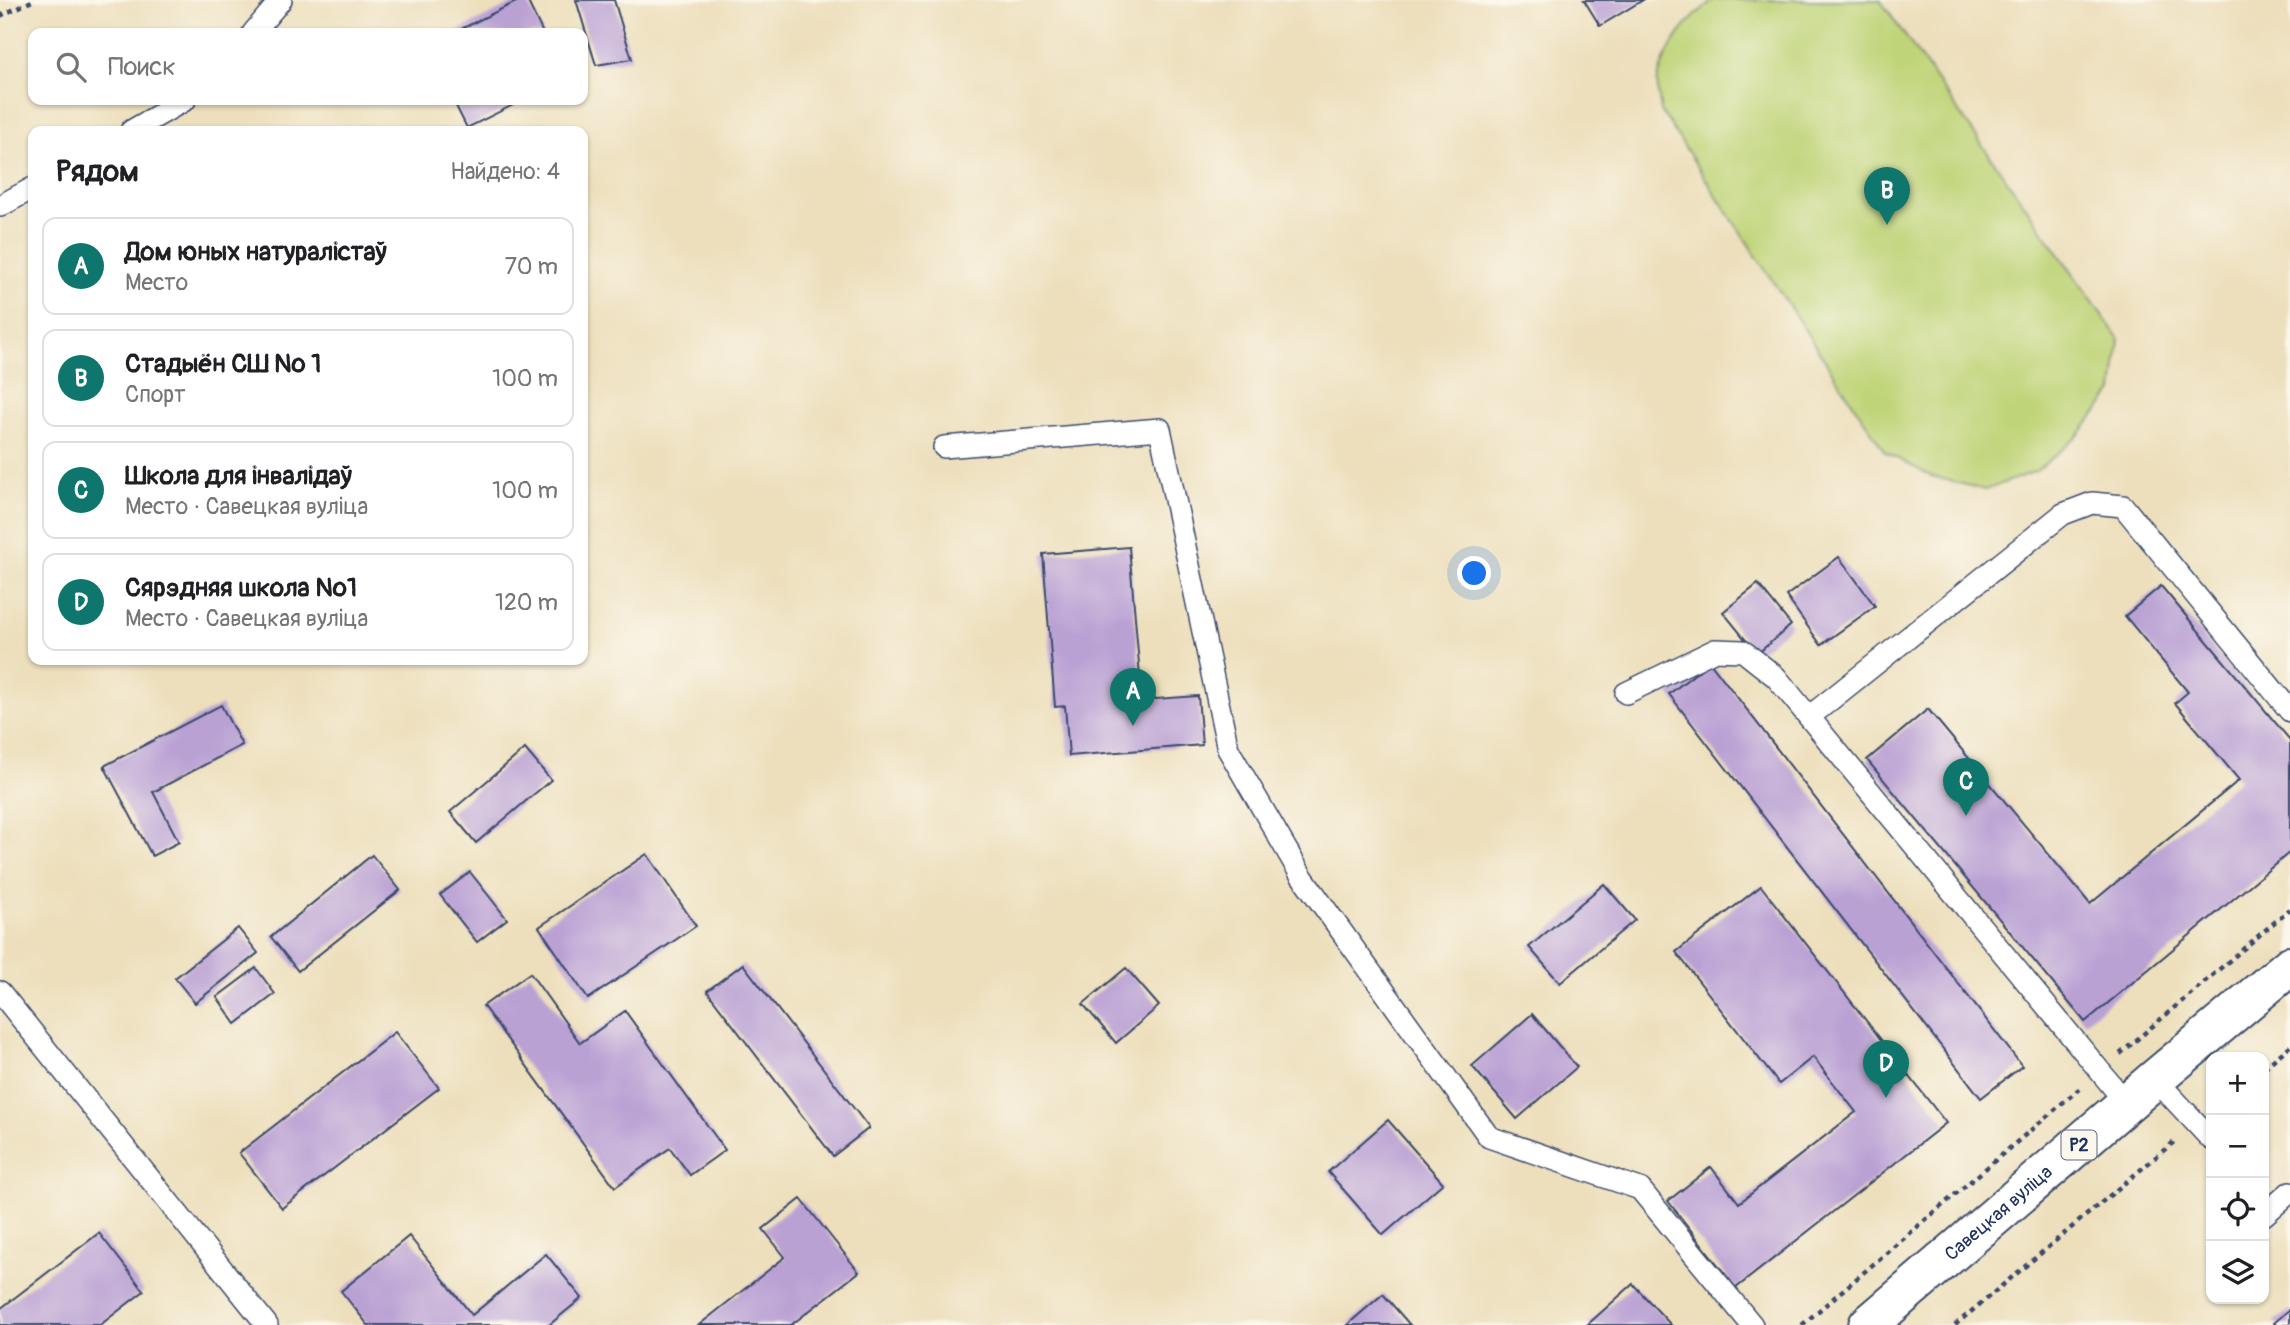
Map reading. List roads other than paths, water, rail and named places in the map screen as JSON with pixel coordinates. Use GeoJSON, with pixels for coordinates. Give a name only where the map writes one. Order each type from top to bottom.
{"type":"FeatureCollection","features":[{"type":"Feature","properties":{"kind":"main road","name":"Савецкая вуліца"},"geometry":{"type":"LineString","coordinates":[[1868,1325],[2290,967]]}},
{"type":"Feature","properties":{"kind":"lane"},"geometry":{"type":"LineString","coordinates":[[257,28],[281,0]]}},
{"type":"Feature","properties":{"kind":"lane"},"geometry":{"type":"LineString","coordinates":[[140,126],[176,105]]}},
{"type":"Feature","properties":{"kind":"lane"},"geometry":{"type":"LineString","coordinates":[[0,206],[28,191]]}},
{"type":"Feature","properties":{"kind":"lane"},"geometry":{"type":"LineString","coordinates":[[944,447],[1160,429],[1228,749],[1301,875],[1489,1138],[1640,1189],[1752,1325]]}},
{"type":"Feature","properties":{"kind":"lane"},"geometry":{"type":"LineString","coordinates":[[1809,718],[2063,514],[2092,503],[2123,506],[2290,711]]}},
{"type":"Feature","properties":{"kind":"lane"},"geometry":{"type":"LineString","coordinates":[[1626,693],[1715,650],[1743,651],[1776,677],[2101,1071],[2204,1131]]}},
{"type":"Feature","properties":{"kind":"lane"},"geometry":{"type":"LineString","coordinates":[[0,992],[267,1325]]}},
{"type":"Feature","properties":{"kind":"place","name":"Стадыён СШ № 1"},"geometry":{"type":"Point","coordinates":[1887,225]}},
{"type":"Feature","properties":{"kind":"place","name":"Дом юных натуралістаў"},"geometry":{"type":"Point","coordinates":[1133,726]}},
{"type":"Feature","properties":{"kind":"place","name":"Школа для інвалідаў"},"geometry":{"type":"Point","coordinates":[1966,816]}},
{"type":"Feature","properties":{"kind":"place","name":"Сярэдняя школа №1"},"geometry":{"type":"Point","coordinates":[1886,1098]}}]}
